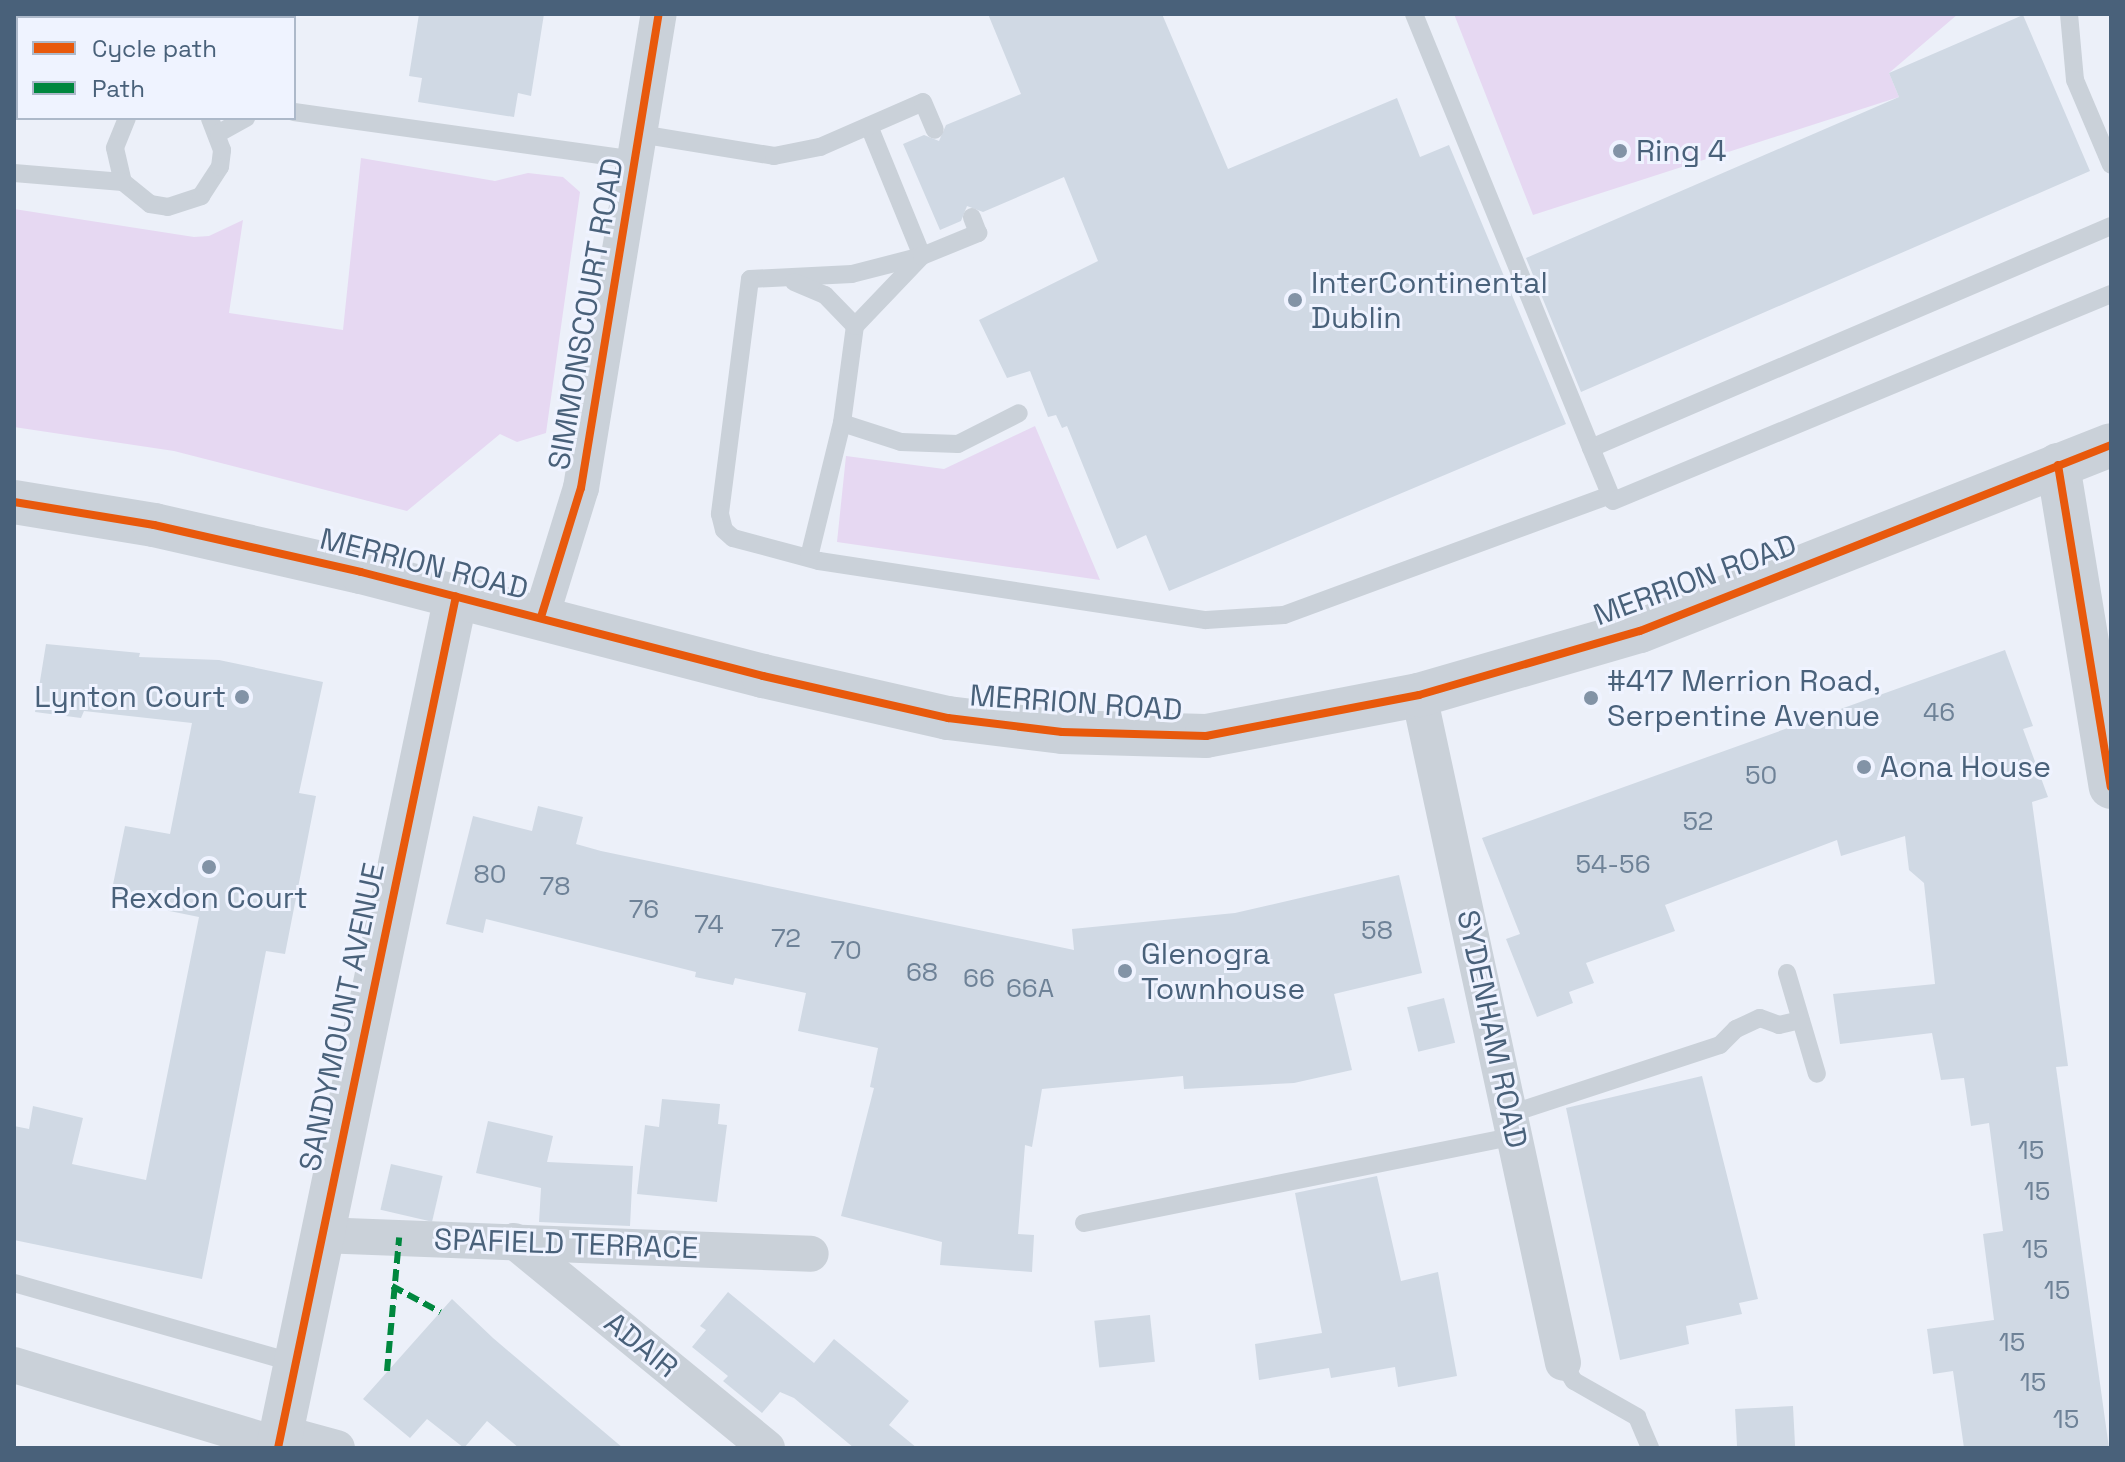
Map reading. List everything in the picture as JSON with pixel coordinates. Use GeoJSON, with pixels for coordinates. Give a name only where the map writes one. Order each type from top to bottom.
{"type":"FeatureCollection","features":[{"type":"Feature","properties":{"kind":"main road","name":"MERRION ROAD"},"geometry":{"type":"LineString","coordinates":[[14,502],[154,525],[541,617],[763,676],[948,718],[1062,732],[1206,736],[1419,695],[1640,631],[2111,445]]}},
{"type":"Feature","properties":{"kind":"main road"},"geometry":{"type":"LineString","coordinates":[[2058,465],[2111,787]]}},
{"type":"Feature","properties":{"kind":"main road","name":"SANDYMOUNT AVENUE"},"geometry":{"type":"LineString","coordinates":[[280,1442],[320,1235],[456,596]]}},
{"type":"Feature","properties":{"kind":"street","name":"SIMMONSCOURT ROAD"},"geometry":{"type":"LineString","coordinates":[[541,617],[581,488],[659,14]]}},
{"type":"Feature","properties":{"kind":"street","name":"SYDENHAM ROAD"},"geometry":{"type":"LineString","coordinates":[[1419,695],[1563,1363]]}},
{"type":"Feature","properties":{"kind":"street","name":"SPAFIELD TERRACE"},"geometry":{"type":"LineString","coordinates":[[320,1235],[811,1254]]}},
{"type":"Feature","properties":{"kind":"street","name":"ADAIR"},"geometry":{"type":"LineString","coordinates":[[514,1241],[767,1448]]}},
{"type":"Feature","properties":{"kind":"street"},"geometry":{"type":"LineString","coordinates":[[14,1365],[280,1442],[337,1448]]}},
{"type":"Feature","properties":{"kind":"lane"},"geometry":{"type":"LineString","coordinates":[[1414,14],[1613,501],[2111,294]]}},
{"type":"Feature","properties":{"kind":"lane"},"geometry":{"type":"LineString","coordinates":[[2069,14],[2075,80],[2111,165]]}},
{"type":"Feature","properties":{"kind":"lane"},"geometry":{"type":"LineString","coordinates":[[296,112],[638,147],[774,156],[820,147],[923,102],[935,130]]}},
{"type":"Feature","properties":{"kind":"lane"},"geometry":{"type":"LineString","coordinates":[[123,182],[115,148],[126,120]]}},
{"type":"Feature","properties":{"kind":"lane"},"geometry":{"type":"LineString","coordinates":[[14,173],[123,182],[150,204],[168,207],[201,196],[220,167],[214,125],[237,120]]}},
{"type":"Feature","properties":{"kind":"lane"},"geometry":{"type":"LineString","coordinates":[[869,126],[922,256]]}},
{"type":"Feature","properties":{"kind":"lane"},"geometry":{"type":"LineString","coordinates":[[972,217],[978,233],[922,256],[852,274],[791,281],[750,279],[720,514],[724,530],[733,538],[809,557],[1206,620],[1284,615],[1610,495]]}},
{"type":"Feature","properties":{"kind":"lane"},"geometry":{"type":"LineString","coordinates":[[1591,448],[2111,226]]}},
{"type":"Feature","properties":{"kind":"lane"},"geometry":{"type":"LineString","coordinates":[[809,557],[842,423],[855,326],[922,256]]}},
{"type":"Feature","properties":{"kind":"lane"},"geometry":{"type":"LineString","coordinates":[[791,281],[825,295],[855,326]]}},
{"type":"Feature","properties":{"kind":"lane"},"geometry":{"type":"LineString","coordinates":[[842,423],[901,442],[958,444],[1019,413]]}},
{"type":"Feature","properties":{"kind":"lane"},"geometry":{"type":"LineString","coordinates":[[1787,973],[1817,1074]]}},
{"type":"Feature","properties":{"kind":"lane"},"geometry":{"type":"LineString","coordinates":[[1084,1223],[1512,1125],[1720,1045],[1736,1029],[1760,1018],[1779,1025],[1800,1020]]}},
{"type":"Feature","properties":{"kind":"lane"},"geometry":{"type":"LineString","coordinates":[[14,1283],[294,1363]]}},
{"type":"Feature","properties":{"kind":"lane"},"geometry":{"type":"LineString","coordinates":[[1563,1363],[1574,1381],[1637,1417],[1650,1448]]}},
{"type":"Feature","properties":{"kind":"shaded area","name":"Ring 4"},"geometry":{"type":"Polygon","coordinates":[[[1454,14],[1958,14],[1889,73],[1899,97],[1533,215],[1454,14]]]}},
{"type":"Feature","properties":{"kind":"shaded area"},"geometry":{"type":"Polygon","coordinates":[[[361,158],[495,181],[528,173],[563,177],[580,192],[546,433],[517,442],[500,434],[407,511],[174,451],[14,427],[14,209],[194,237],[209,236],[243,220],[229,313],[343,330],[361,158]]]}},
{"type":"Feature","properties":{"kind":"shaded area"},"geometry":{"type":"Polygon","coordinates":[[[1035,426],[1100,580],[837,542],[846,456],[944,469],[1035,426]]]}},
{"type":"Feature","properties":{"kind":"building"},"geometry":{"type":"Polygon","coordinates":[[[419,14],[544,14],[531,96],[518,93],[514,117],[418,102],[422,78],[409,76],[419,14]]]}},
{"type":"Feature","properties":{"kind":"building","name":"InterContinental Dublin"},"geometry":{"type":"Polygon","coordinates":[[[988,14],[1162,14],[1228,169],[1397,98],[1420,157],[1449,145],[1566,424],[1169,591],[1146,535],[1117,549],[1067,426],[1062,428],[1056,415],[1048,417],[1030,371],[1007,378],[979,320],[1098,261],[1064,177],[983,212],[967,206],[961,221],[940,230],[903,144],[924,135],[939,141],[946,125],[1021,94],[988,14]]]}},
{"type":"Feature","properties":{"kind":"building"},"geometry":{"type":"Polygon","coordinates":[[[2023,15],[2090,171],[1581,392],[1526,258],[1899,97],[1889,73],[2023,15]]]}},
{"type":"Feature","properties":{"kind":"building"},"geometry":{"type":"Polygon","coordinates":[[[46,644],[140,653],[139,657],[219,660],[323,682],[299,793],[316,796],[285,954],[266,951],[202,1279],[14,1240],[14,1126],[29,1129],[33,1106],[83,1118],[72,1164],[146,1180],[199,917],[110,899],[125,826],[170,834],[192,723],[84,711],[81,718],[35,712],[46,644]]]}},
{"type":"Feature","properties":{"kind":"building"},"geometry":{"type":"Polygon","coordinates":[[[2005,650],[2033,726],[2023,729],[2048,797],[2032,802],[2068,1066],[2056,1067],[2109,1448],[1964,1448],[1953,1371],[1933,1374],[1927,1329],[1994,1320],[1983,1234],[2003,1231],[1989,1123],[1971,1126],[1964,1078],[1941,1080],[1932,1033],[1840,1044],[1833,994],[1935,984],[1924,883],[1909,870],[1905,836],[1841,856],[1837,840],[1665,905],[1675,931],[1586,963],[1594,983],[1569,992],[1573,1003],[1537,1017],[1506,939],[1520,934],[1482,838],[2005,650]]]}},
{"type":"Feature","properties":{"kind":"building"},"geometry":{"type":"Polygon","coordinates":[[[538,806],[583,817],[576,844],[601,851],[1074,950],[1072,929],[1235,913],[1399,875],[1422,973],[1334,994],[1352,1070],[1294,1083],[1184,1089],[1183,1076],[1042,1089],[1032,1147],[1025,1145],[1018,1234],[1034,1235],[1032,1272],[940,1265],[942,1242],[841,1216],[874,1088],[870,1087],[878,1048],[798,1031],[806,993],[735,978],[733,985],[695,977],[696,972],[486,919],[483,933],[446,924],[473,816],[532,831],[538,806]]]}},
{"type":"Feature","properties":{"kind":"building"},"geometry":{"type":"Polygon","coordinates":[[[1444,998],[1455,1043],[1418,1052],[1407,1007],[1444,998]]]}},
{"type":"Feature","properties":{"kind":"building"},"geometry":{"type":"Polygon","coordinates":[[[1702,1076],[1758,1299],[1739,1303],[1742,1314],[1686,1326],[1689,1344],[1620,1360],[1566,1108],[1702,1076]]]}},
{"type":"Feature","properties":{"kind":"building"},"geometry":{"type":"Polygon","coordinates":[[[662,1099],[720,1104],[718,1124],[727,1125],[717,1202],[637,1194],[645,1125],[659,1127],[662,1099]]]}},
{"type":"Feature","properties":{"kind":"building"},"geometry":{"type":"Polygon","coordinates":[[[488,1121],[553,1136],[547,1162],[633,1166],[630,1226],[539,1222],[541,1188],[476,1173],[488,1121]]]}},
{"type":"Feature","properties":{"kind":"building"},"geometry":{"type":"Polygon","coordinates":[[[391,1164],[443,1176],[432,1222],[380,1210],[391,1164]]]}},
{"type":"Feature","properties":{"kind":"building"},"geometry":{"type":"Polygon","coordinates":[[[1377,1176],[1401,1281],[1438,1272],[1457,1376],[1398,1387],[1395,1367],[1331,1378],[1329,1368],[1259,1380],[1255,1344],[1322,1333],[1295,1193],[1377,1176]]]}},
{"type":"Feature","properties":{"kind":"building"},"geometry":{"type":"Polygon","coordinates":[[[728,1292],[814,1363],[834,1339],[909,1401],[889,1425],[917,1448],[854,1448],[794,1398],[780,1392],[762,1413],[723,1381],[728,1376],[692,1347],[706,1330],[700,1326],[728,1292]]]}},
{"type":"Feature","properties":{"kind":"building"},"geometry":{"type":"Polygon","coordinates":[[[452,1299],[493,1338],[623,1448],[519,1448],[487,1421],[464,1448],[427,1419],[410,1438],[363,1399],[452,1299]]]}},
{"type":"Feature","properties":{"kind":"building"},"geometry":{"type":"Polygon","coordinates":[[[1150,1315],[1155,1362],[1099,1368],[1094,1321],[1150,1315]]]}},
{"type":"Feature","properties":{"kind":"building"},"geometry":{"type":"Polygon","coordinates":[[[1793,1406],[1795,1448],[1737,1448],[1735,1409],[1793,1406]]]}},
{"type":"Feature","properties":{"kind":"marked path"},"geometry":{"type":"LineString","coordinates":[[387,1371],[399,1238]]}},
{"type":"Feature","properties":{"kind":"marked path"},"geometry":{"type":"LineString","coordinates":[[392,1286],[440,1312]]}},
{"type":"Feature","properties":{"kind":"cycle path"},"geometry":{"type":"LineString","coordinates":[[541,617],[581,488],[659,14]]}},
{"type":"Feature","properties":{"kind":"cycle path"},"geometry":{"type":"LineString","coordinates":[[14,502],[154,525],[361,572],[763,676],[948,718],[1062,732],[1206,736],[1419,695],[1640,631],[2111,445]]}},
{"type":"Feature","properties":{"kind":"cycle path"},"geometry":{"type":"LineString","coordinates":[[2058,465],[2111,787]]}},
{"type":"Feature","properties":{"kind":"cycle path"},"geometry":{"type":"LineString","coordinates":[[278,1448],[456,596]]}},
{"type":"Feature","properties":{"kind":"place","name":"Ring 4"},"geometry":{"type":"Point","coordinates":[1620,151]}},
{"type":"Feature","properties":{"kind":"place","name":"InterContinental Dublin"},"geometry":{"type":"Point","coordinates":[1295,300]}},
{"type":"Feature","properties":{"kind":"place","name":"Lynton Court"},"geometry":{"type":"Point","coordinates":[242,697]}},
{"type":"Feature","properties":{"kind":"place","name":"#417 Merrion Road, Serpentine Avenue"},"geometry":{"type":"Point","coordinates":[1591,698]}},
{"type":"Feature","properties":{"kind":"place","name":"Aona House"},"geometry":{"type":"Point","coordinates":[1864,767]}},
{"type":"Feature","properties":{"kind":"place","name":"Rexdon Court"},"geometry":{"type":"Point","coordinates":[209,867]}},
{"type":"Feature","properties":{"kind":"place","name":"Glenogra Townhouse"},"geometry":{"type":"Point","coordinates":[1125,971]}}]}
